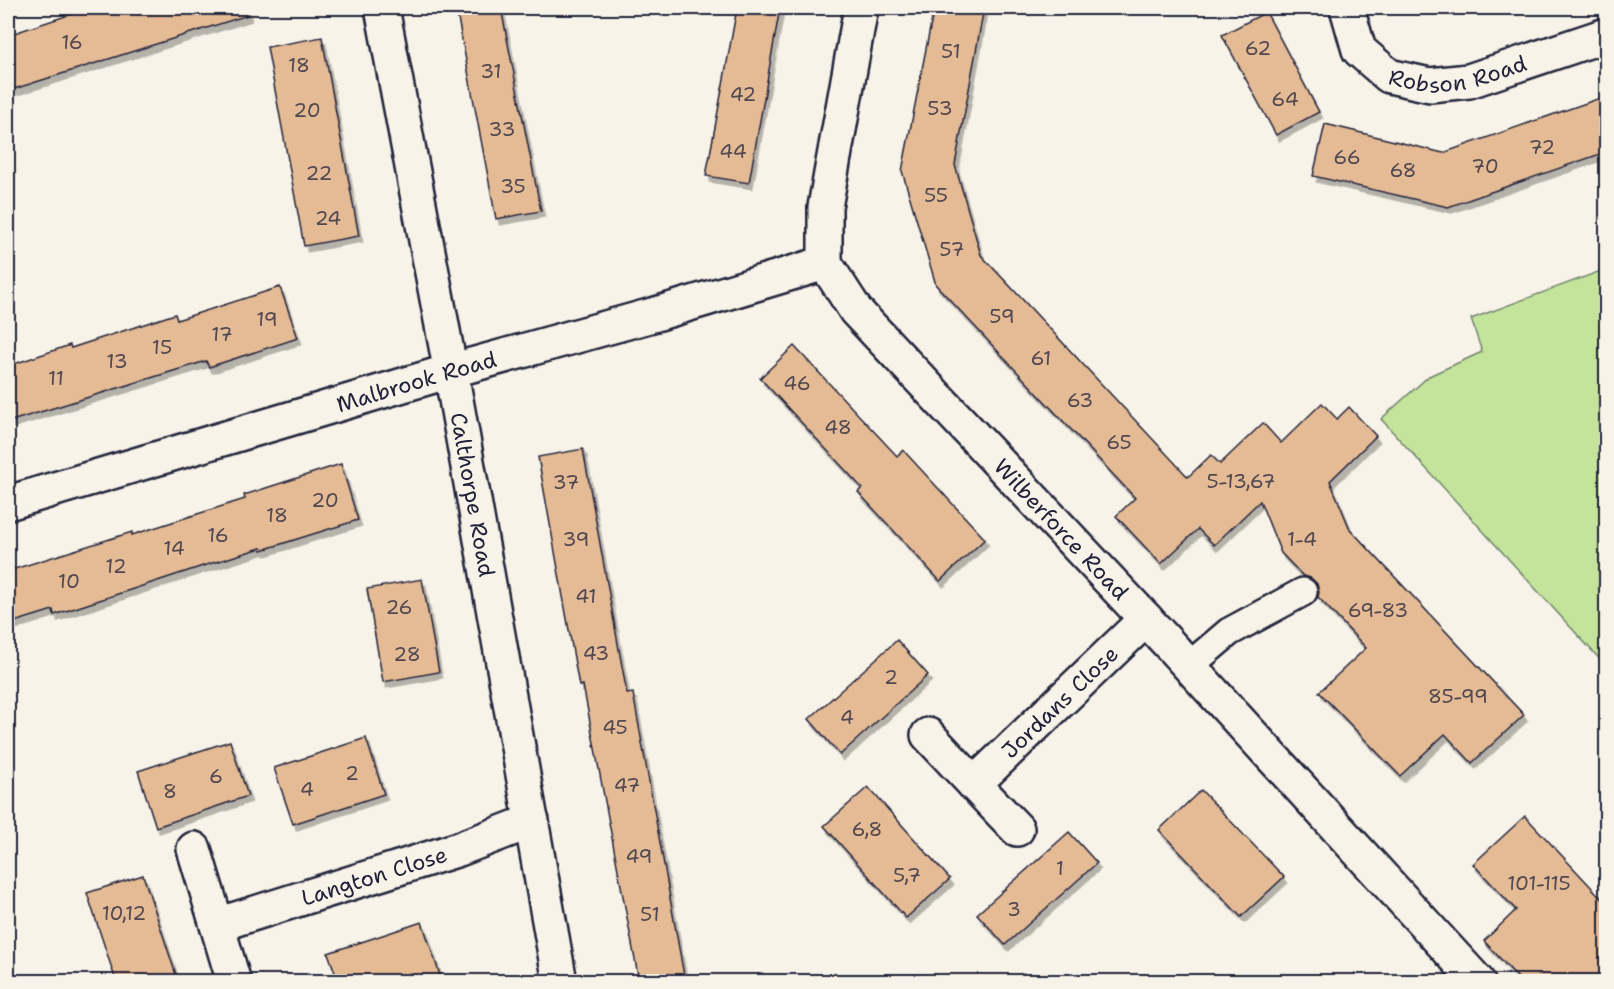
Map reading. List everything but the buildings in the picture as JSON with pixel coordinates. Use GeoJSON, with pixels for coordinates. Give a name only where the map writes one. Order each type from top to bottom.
{"type":"FeatureCollection","features":[{"type":"Feature","properties":{"kind":"street","name":"Calthorpe Road"},"geometry":{"type":"LineString","coordinates":[[382,8],[560,981]]}},
{"type":"Feature","properties":{"kind":"street"},"geometry":{"type":"LineString","coordinates":[[825,263],[825,207],[861,8]]}},
{"type":"Feature","properties":{"kind":"street","name":"Robson Road"},"geometry":{"type":"LineString","coordinates":[[1347,8],[1359,50],[1389,76],[1430,85],[1469,81],[1606,35]]}},
{"type":"Feature","properties":{"kind":"street","name":"Malbrook Road"},"geometry":{"type":"LineString","coordinates":[[8,503],[450,371],[656,314],[825,263]]}},
{"type":"Feature","properties":{"kind":"street","name":"Wilberforce Road"},"geometry":{"type":"LineString","coordinates":[[825,263],[856,311],[1146,619],[1478,981]]}},
{"type":"Feature","properties":{"kind":"street","name":"Jordans Close"},"geometry":{"type":"LineString","coordinates":[[974,784],[1146,619]]}},
{"type":"Feature","properties":{"kind":"street"},"geometry":{"type":"LineString","coordinates":[[928,735],[1017,830]]}},
{"type":"Feature","properties":{"kind":"street","name":"Langton Close"},"geometry":{"type":"LineString","coordinates":[[216,925],[459,849],[532,821]]}},
{"type":"Feature","properties":{"kind":"street"},"geometry":{"type":"LineString","coordinates":[[194,849],[234,981]]}},
{"type":"Feature","properties":{"kind":"lane"},"geometry":{"type":"LineString","coordinates":[[1189,666],[1229,632],[1303,592]]}},
{"type":"Feature","properties":{"kind":"green space"},"geometry":{"type":"Polygon","coordinates":[[[1606,269],[1606,666],[1381,419],[1429,376],[1482,352],[1471,319],[1606,269]]]}}]}
